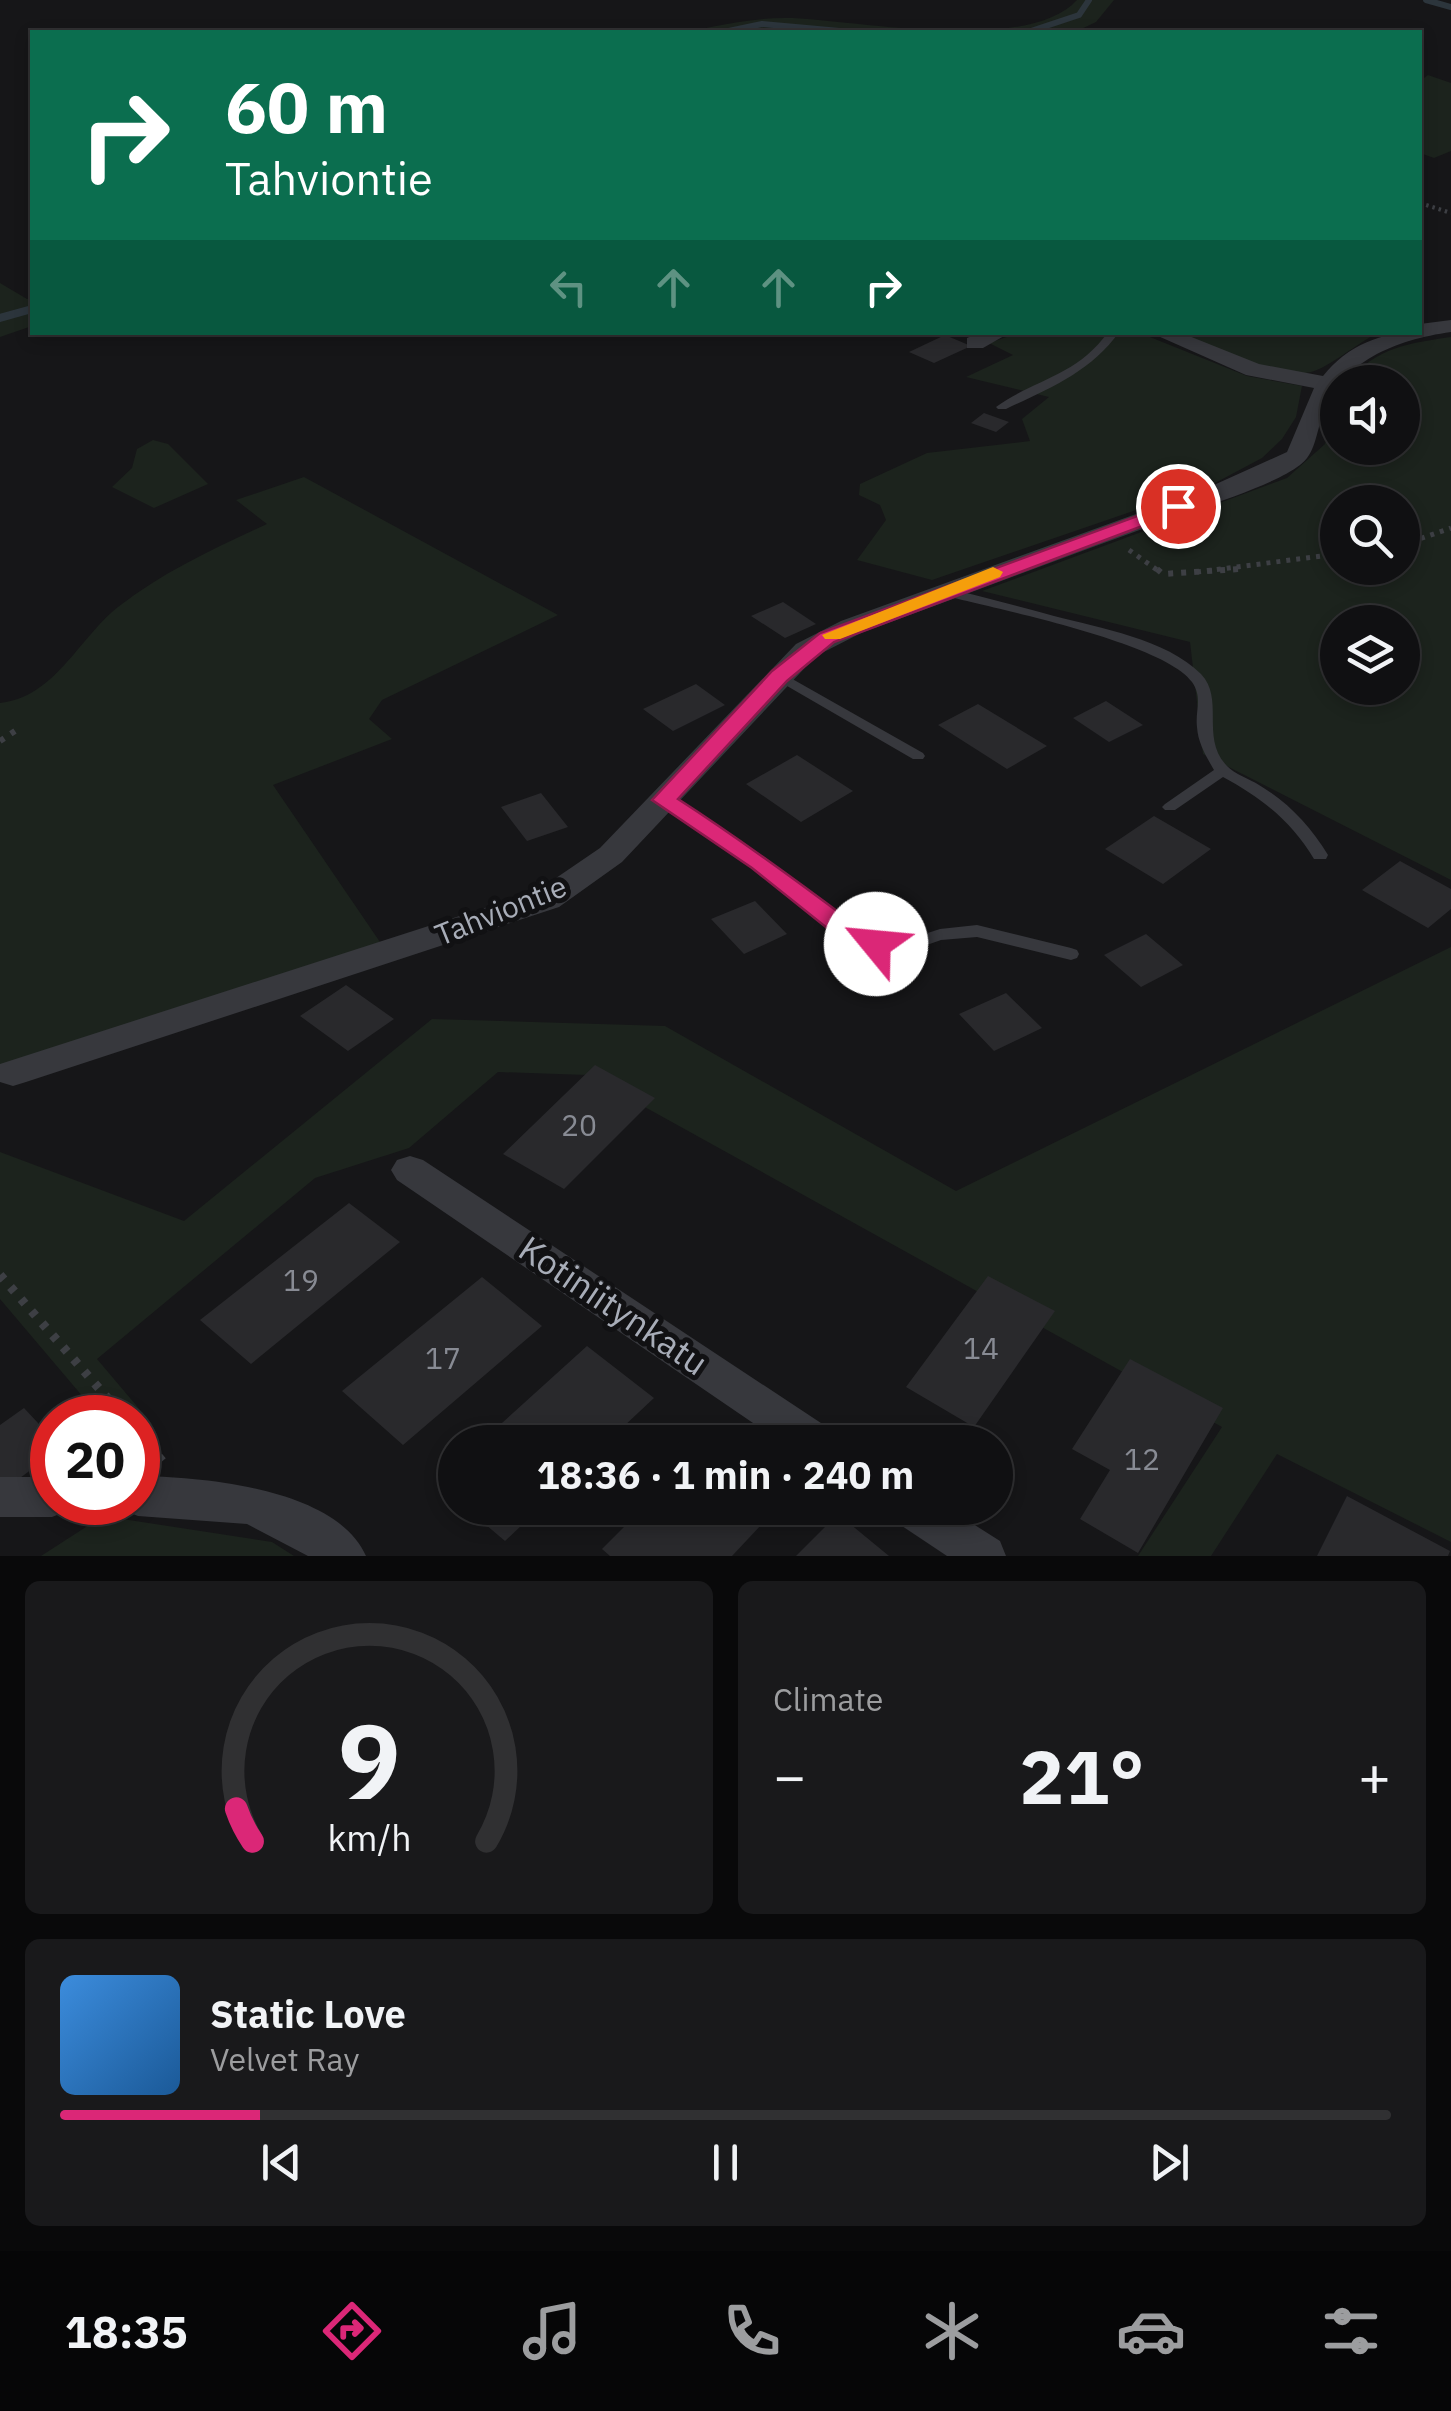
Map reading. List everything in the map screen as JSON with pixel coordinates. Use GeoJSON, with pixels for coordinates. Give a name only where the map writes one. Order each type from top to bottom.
{"type":"FeatureCollection","features":[{"type":"Feature","properties":{"kind":"street"},"geometry":{"type":"LineString","coordinates":[[1422,330],[1451,326]]}},
{"type":"Feature","properties":{"kind":"street"},"geometry":{"type":"LineString","coordinates":[[975,342],[993,335]]}},
{"type":"Feature","properties":{"kind":"street"},"geometry":{"type":"LineString","coordinates":[[1166,335],[1254,370],[1320,382]]}},
{"type":"Feature","properties":{"kind":"street","name":"Tahviontie"},"geometry":{"type":"LineString","coordinates":[[1347,365],[1364,351],[1402,335]]}},
{"type":"Feature","properties":{"kind":"street","name":"Tahviontie"},"geometry":{"type":"LineString","coordinates":[[13,1073],[548,899],[611,855],[780,676],[827,637],[1106,531],[1240,485],[1290,461],[1299,454],[1320,399]]}},
{"type":"Feature","properties":{"kind":"street","name":"Kotiniitynkatu"},"geometry":{"type":"LineString","coordinates":[[410,1170],[790,1425]]}},
{"type":"Feature","properties":{"kind":"street"},"geometry":{"type":"LineString","coordinates":[[0,1497],[30,1496]]}},
{"type":"Feature","properties":{"kind":"street"},"geometry":{"type":"LineString","coordinates":[[160,1497],[241,1499],[284,1514],[344,1556]]}},
{"type":"Feature","properties":{"kind":"street"},"geometry":{"type":"LineString","coordinates":[[938,1525],[984,1556]]}},
{"type":"Feature","properties":{"kind":"lane"},"geometry":{"type":"LineString","coordinates":[[1002,407],[1070,372],[1108,344],[1112,335]]}},
{"type":"Feature","properties":{"kind":"lane"},"geometry":{"type":"LineString","coordinates":[[943,592],[1129,640],[1170,658],[1197,678],[1207,698],[1202,717],[1205,744],[1222,771],[1270,795],[1302,824],[1320,855]]}},
{"type":"Feature","properties":{"kind":"lane"},"geometry":{"type":"LineString","coordinates":[[780,676],[918,756]]}},
{"type":"Feature","properties":{"kind":"lane"},"geometry":{"type":"LineString","coordinates":[[1170,807],[1222,771]]}},
{"type":"Feature","properties":{"kind":"lane"},"geometry":{"type":"LineString","coordinates":[[664,800],[760,862],[846,930],[876,944],[904,947],[940,934],[977,931],[1072,954]]}},
{"type":"Feature","properties":{"kind":"path"},"geometry":{"type":"LineString","coordinates":[[1422,204],[1451,213]]}},
{"type":"Feature","properties":{"kind":"path"},"geometry":{"type":"LineString","coordinates":[[1420,539],[1451,528]]}},
{"type":"Feature","properties":{"kind":"path"},"geometry":{"type":"LineString","coordinates":[[1106,531],[1163,574],[1247,569],[1320,557]]}},
{"type":"Feature","properties":{"kind":"path"},"geometry":{"type":"LineString","coordinates":[[0,741],[15,731]]}},
{"type":"Feature","properties":{"kind":"path"},"geometry":{"type":"LineString","coordinates":[[0,1274],[105,1395]]}},
{"type":"Feature","properties":{"kind":"shaded area"},"geometry":{"type":"Polygon","coordinates":[[[1077,0],[1114,0],[1096,22],[1079,30],[983,30],[1021,26],[1053,16],[1077,0]]]}},
{"type":"Feature","properties":{"kind":"shaded area"},"geometry":{"type":"Polygon","coordinates":[[[779,18],[942,30],[697,30],[779,18]]]}},
{"type":"Feature","properties":{"kind":"shaded area"},"geometry":{"type":"Polygon","coordinates":[[[1428,75],[1451,83],[1451,151],[1434,158],[1422,154],[1422,80],[1428,75]]]}},
{"type":"Feature","properties":{"kind":"shaded area"},"geometry":{"type":"Polygon","coordinates":[[[0,283],[30,298],[30,327],[0,337],[0,283]]]}},
{"type":"Feature","properties":{"kind":"shaded area"},"geometry":{"type":"Polygon","coordinates":[[[1012,335],[1145,335],[1247,376],[1302,386],[1296,417],[1282,439],[1262,458],[1215,483],[932,580],[857,560],[886,520],[880,505],[859,495],[860,484],[927,453],[1030,441],[1022,419],[1049,397],[966,377],[1013,355],[989,343],[1012,335]]]}},
{"type":"Feature","properties":{"kind":"shaded area"},"geometry":{"type":"Polygon","coordinates":[[[1183,335],[1375,335],[1311,372],[1262,367],[1183,335]]]}},
{"type":"Feature","properties":{"kind":"shaded area"},"geometry":{"type":"Polygon","coordinates":[[[1451,337],[1451,880],[1203,754],[1190,642],[982,591],[1287,478],[1320,448],[1320,465],[1420,465],[1420,365],[1365,365],[1408,345],[1451,337]]]}},
{"type":"Feature","properties":{"kind":"shaded area"},"geometry":{"type":"Polygon","coordinates":[[[153,440],[168,444],[208,484],[154,508],[112,487],[132,468],[137,449],[153,440]]]}},
{"type":"Feature","properties":{"kind":"shaded area"},"geometry":{"type":"Polygon","coordinates":[[[304,477],[558,615],[382,700],[369,719],[392,739],[273,785],[382,945],[0,1069],[0,703],[36,690],[51,678],[104,620],[135,594],[190,561],[267,524],[236,500],[304,477]]]}},
{"type":"Feature","properties":{"kind":"shaded area"},"geometry":{"type":"Polygon","coordinates":[[[1451,947],[1451,1542],[1277,1454],[1211,1556],[1138,1556],[1222,1427],[587,1075],[498,1072],[409,1148],[315,1178],[97,1359],[127,1395],[81,1395],[0,1299],[0,1152],[184,1221],[432,1019],[665,1026],[956,1191],[1451,947]]]}},
{"type":"Feature","properties":{"kind":"shaded area"},"geometry":{"type":"Polygon","coordinates":[[[89,1525],[160,1525],[272,1542],[294,1556],[41,1556],[89,1525]]]}},
{"type":"Feature","properties":{"kind":"building"},"geometry":{"type":"Polygon","coordinates":[[[945,335],[971,346],[934,363],[909,352],[945,335]]]}},
{"type":"Feature","properties":{"kind":"building"},"geometry":{"type":"Polygon","coordinates":[[[984,413],[1009,422],[996,432],[971,423],[984,413]]]}},
{"type":"Feature","properties":{"kind":"building"},"geometry":{"type":"Polygon","coordinates":[[[783,602],[816,624],[785,638],[751,616],[783,602]]]}},
{"type":"Feature","properties":{"kind":"building"},"geometry":{"type":"Polygon","coordinates":[[[696,684],[725,705],[673,731],[643,709],[696,684]]]}},
{"type":"Feature","properties":{"kind":"building"},"geometry":{"type":"Polygon","coordinates":[[[1106,701],[1143,725],[1109,742],[1073,718],[1106,701]]]}},
{"type":"Feature","properties":{"kind":"building"},"geometry":{"type":"Polygon","coordinates":[[[978,704],[1047,746],[1007,769],[938,725],[978,704]]]}},
{"type":"Feature","properties":{"kind":"building"},"geometry":{"type":"Polygon","coordinates":[[[797,755],[853,791],[801,822],[746,784],[797,755]]]}},
{"type":"Feature","properties":{"kind":"building"},"geometry":{"type":"Polygon","coordinates":[[[541,793],[568,827],[527,841],[501,807],[541,793]]]}},
{"type":"Feature","properties":{"kind":"building"},"geometry":{"type":"Polygon","coordinates":[[[1154,816],[1211,849],[1163,884],[1105,849],[1154,816]]]}},
{"type":"Feature","properties":{"kind":"building"},"geometry":{"type":"Polygon","coordinates":[[[1400,861],[1451,889],[1451,909],[1428,928],[1362,890],[1400,861]]]}},
{"type":"Feature","properties":{"kind":"building"},"geometry":{"type":"Polygon","coordinates":[[[755,901],[787,934],[744,954],[711,919],[755,901]]]}},
{"type":"Feature","properties":{"kind":"building"},"geometry":{"type":"Polygon","coordinates":[[[1146,934],[1183,965],[1141,987],[1104,955],[1146,934]]]}},
{"type":"Feature","properties":{"kind":"building"},"geometry":{"type":"Polygon","coordinates":[[[346,985],[394,1019],[348,1051],[300,1016],[346,985]]]}},
{"type":"Feature","properties":{"kind":"building"},"geometry":{"type":"Polygon","coordinates":[[[1006,993],[1042,1028],[994,1051],[959,1014],[1006,993]]]}},
{"type":"Feature","properties":{"kind":"building"},"geometry":{"type":"Polygon","coordinates":[[[595,1065],[655,1098],[564,1189],[503,1154],[595,1065]]]}},
{"type":"Feature","properties":{"kind":"building"},"geometry":{"type":"Polygon","coordinates":[[[349,1203],[400,1242],[251,1364],[200,1320],[349,1203]]]}},
{"type":"Feature","properties":{"kind":"building"},"geometry":{"type":"Polygon","coordinates":[[[988,1276],[1055,1311],[975,1425],[906,1387],[988,1276]]]}},
{"type":"Feature","properties":{"kind":"building"},"geometry":{"type":"Polygon","coordinates":[[[482,1277],[542,1326],[403,1445],[342,1391],[482,1277]]]}},
{"type":"Feature","properties":{"kind":"building"},"geometry":{"type":"Polygon","coordinates":[[[587,1346],[654,1398],[625,1425],[500,1425],[587,1346]]]}},
{"type":"Feature","properties":{"kind":"building"},"geometry":{"type":"Polygon","coordinates":[[[1130,1359],[1223,1408],[1138,1553],[1080,1519],[1110,1470],[1072,1449],[1130,1359]]]}},
{"type":"Feature","properties":{"kind":"building"},"geometry":{"type":"Polygon","coordinates":[[[24,1408],[30,1414],[30,1470],[0,1493],[0,1425],[24,1408]]]}},
{"type":"Feature","properties":{"kind":"building"},"geometry":{"type":"Polygon","coordinates":[[[1347,1496],[1450,1551],[1448,1556],[1317,1556],[1347,1496]]]}},
{"type":"Feature","properties":{"kind":"building"},"geometry":{"type":"Polygon","coordinates":[[[486,1525],[522,1525],[505,1541],[486,1525]]]}},
{"type":"Feature","properties":{"kind":"building"},"geometry":{"type":"Polygon","coordinates":[[[626,1525],[761,1525],[732,1556],[610,1556],[602,1549],[626,1525]]]}},
{"type":"Feature","properties":{"kind":"building"},"geometry":{"type":"Polygon","coordinates":[[[827,1525],[851,1525],[889,1556],[796,1556],[827,1525]]]}},
{"type":"Feature","properties":{"kind":"waterway"},"geometry":{"type":"LineString","coordinates":[[1034,30],[1079,15],[1089,0]]}},
{"type":"Feature","properties":{"kind":"waterway"},"geometry":{"type":"LineString","coordinates":[[1426,0],[1451,7]]}},
{"type":"Feature","properties":{"kind":"waterway"},"geometry":{"type":"LineString","coordinates":[[734,30],[762,24],[829,30]]}},
{"type":"Feature","properties":{"kind":"waterway"},"geometry":{"type":"LineString","coordinates":[[0,318],[30,310]]}},
{"type":"Feature","properties":{"kind":"slow traffic"},"geometry":{"type":"LineString","coordinates":[[832,635],[993,572]]}},
{"type":"Feature","properties":{"kind":"route"},"geometry":{"type":"LineString","coordinates":[[876,944],[846,930],[760,862],[664,800],[780,676],[806,650],[827,637],[1030,558],[1178,506]]}}]}
